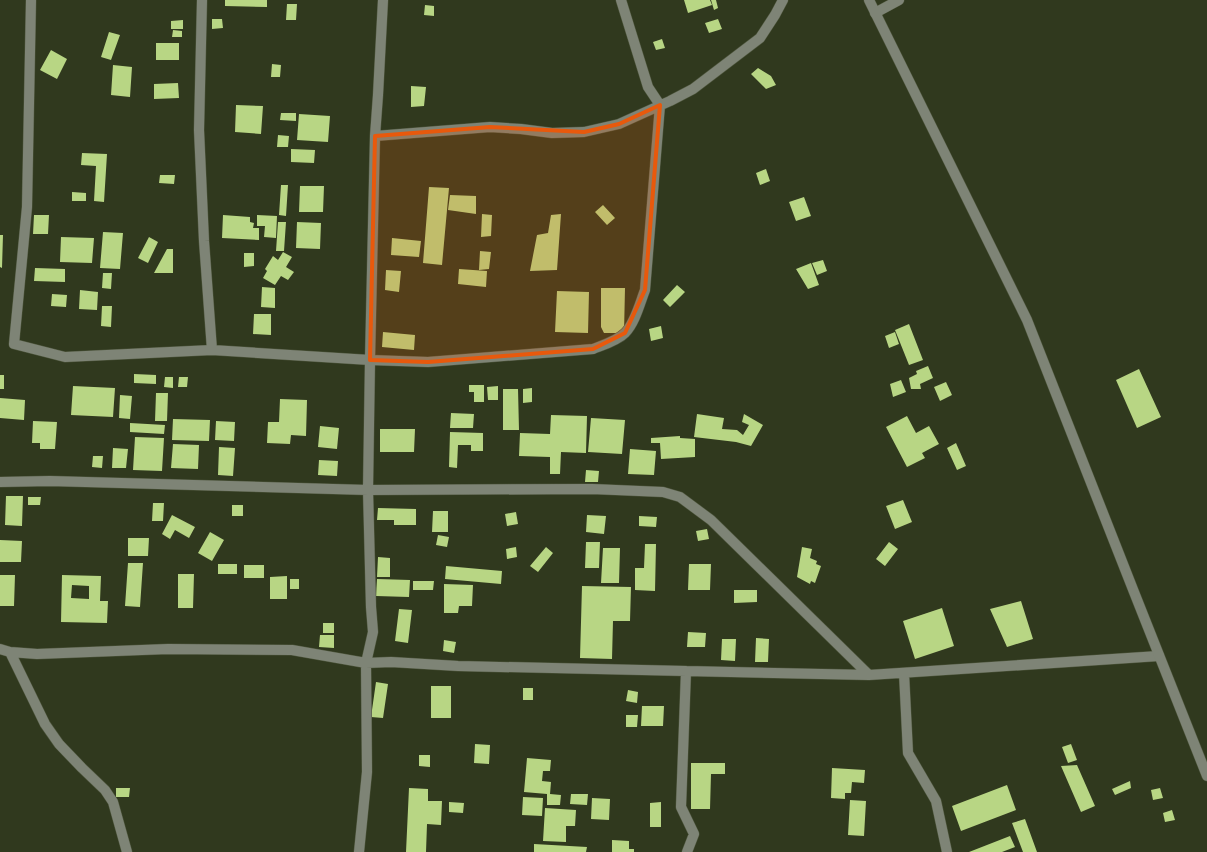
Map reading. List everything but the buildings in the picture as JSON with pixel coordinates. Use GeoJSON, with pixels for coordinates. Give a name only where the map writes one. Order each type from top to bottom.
{"type":"FeatureCollection","features":[{"type":"Feature","properties":{"kind":"street"},"geometry":{"type":"LineString","coordinates":[[31,0],[27,208],[14,344],[65,357],[212,350],[428,362],[593,349],[625,334],[636,315],[644,290],[660,106],[648,86],[622,0]]}},
{"type":"Feature","properties":{"kind":"street"},"geometry":{"type":"LineString","coordinates":[[202,0],[199,130],[204,242],[212,350]]}},
{"type":"Feature","properties":{"kind":"street"},"geometry":{"type":"LineString","coordinates":[[359,852],[367,772],[366,663],[373,632],[368,490],[370,360],[375,136],[383,0]]}},
{"type":"Feature","properties":{"kind":"street"},"geometry":{"type":"LineString","coordinates":[[375,136],[490,127],[552,133],[584,132],[619,124],[693,89],[760,38],[783,0]]}},
{"type":"Feature","properties":{"kind":"street"},"geometry":{"type":"LineString","coordinates":[[869,0],[1027,320],[1207,776]]}},
{"type":"Feature","properties":{"kind":"street"},"geometry":{"type":"LineString","coordinates":[[875,14],[900,0]]}},
{"type":"Feature","properties":{"kind":"street"},"geometry":{"type":"LineString","coordinates":[[0,482],[50,481],[368,490],[592,489],[663,492],[680,497],[711,520],[869,675]]}},
{"type":"Feature","properties":{"kind":"street"},"geometry":{"type":"LineString","coordinates":[[5,651],[37,654],[159,650],[292,650],[366,663],[391,662],[458,666],[869,675],[1159,656]]}},
{"type":"Feature","properties":{"kind":"street"},"geometry":{"type":"LineString","coordinates":[[5,651],[45,724],[59,744],[105,790],[113,802],[127,852]]}},
{"type":"Feature","properties":{"kind":"street"},"geometry":{"type":"LineString","coordinates":[[686,671],[681,807],[694,834],[687,852]]}},
{"type":"Feature","properties":{"kind":"street"},"geometry":{"type":"LineString","coordinates":[[904,672],[908,753],[936,802],[947,852]]}},
{"type":"Feature","properties":{"kind":"highlighted area"},"geometry":{"type":"Polygon","coordinates":[[[660,105],[645,290],[625,333],[593,349],[428,362],[370,360],[375,136],[490,127],[584,132],[619,124],[660,105]]]}}]}
